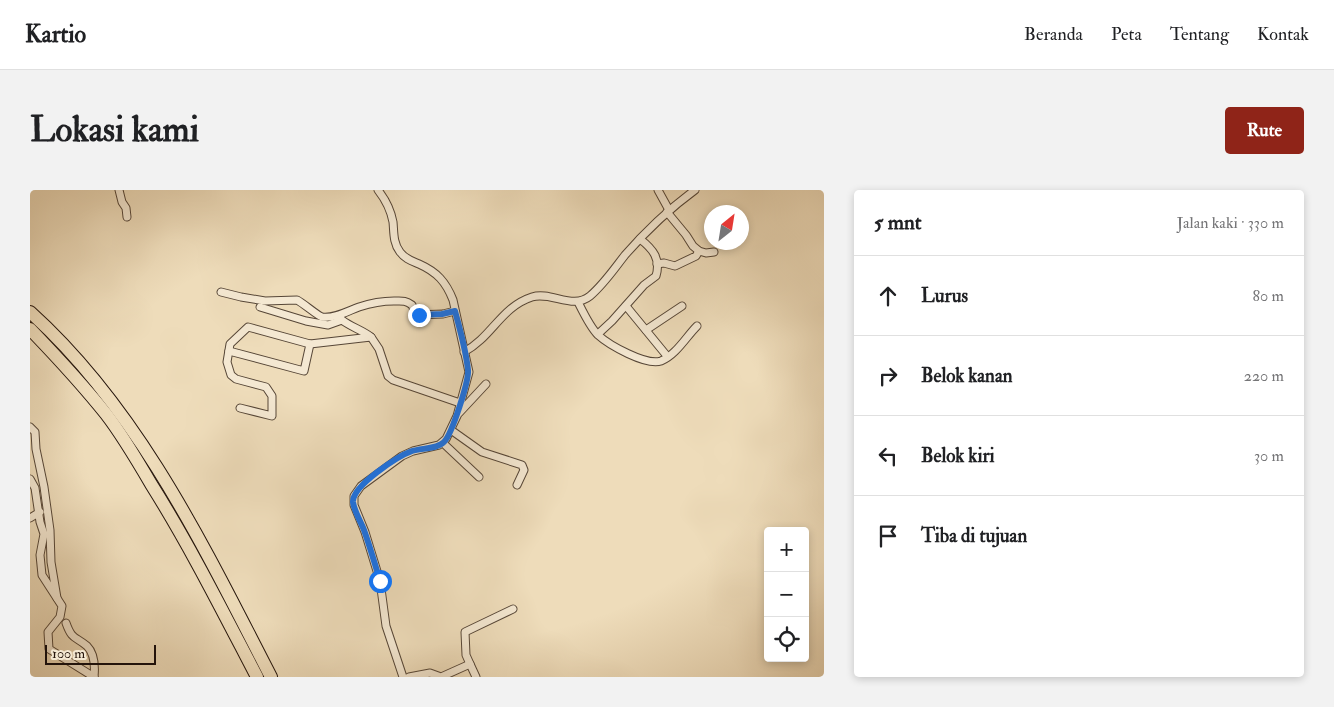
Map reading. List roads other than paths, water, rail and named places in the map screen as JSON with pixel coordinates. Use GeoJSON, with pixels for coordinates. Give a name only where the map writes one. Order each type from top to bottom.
{"type":"FeatureCollection","features":[{"type":"Feature","properties":{"kind":"highway"},"geometry":{"type":"LineString","coordinates":[[30,312],[74,356],[115,405],[182,510],[271,677]]}},
{"type":"Feature","properties":{"kind":"highway"},"geometry":{"type":"LineString","coordinates":[[30,329],[106,414],[134,456],[172,518],[257,677]]}},
{"type":"Feature","properties":{"kind":"street"},"geometry":{"type":"LineString","coordinates":[[119,190],[122,202],[126,208],[127,217]]}},
{"type":"Feature","properties":{"kind":"street"},"geometry":{"type":"LineString","coordinates":[[378,190],[388,206],[395,243],[399,252],[407,259],[440,277],[449,289],[468,372],[457,416],[444,443],[402,456],[365,483],[356,492],[354,499],[354,505],[365,532],[380,581],[385,620],[403,677]]}},
{"type":"Feature","properties":{"kind":"street"},"geometry":{"type":"LineString","coordinates":[[658,190],[668,211],[693,246],[699,251],[706,253],[714,252]]}},
{"type":"Feature","properties":{"kind":"street"},"geometry":{"type":"LineString","coordinates":[[464,352],[480,341],[510,307],[524,300],[536,296],[578,302],[589,297],[602,285],[640,239],[668,211],[695,190]]}},
{"type":"Feature","properties":{"kind":"street"},"geometry":{"type":"LineString","coordinates":[[598,334],[626,306],[644,284],[656,276],[657,264],[652,248],[640,239]]}},
{"type":"Feature","properties":{"kind":"street"},"geometry":{"type":"LineString","coordinates":[[657,264],[664,263],[675,266],[696,256],[699,251]]}},
{"type":"Feature","properties":{"kind":"street"},"geometry":{"type":"LineString","coordinates":[[221,292],[265,301],[297,300],[323,317],[334,316],[374,303],[402,300],[412,305],[416,315],[442,314],[455,311]]}},
{"type":"Feature","properties":{"kind":"street"},"geometry":{"type":"LineString","coordinates":[[578,302],[598,334],[622,351],[652,362],[661,361],[674,352],[697,326]]}},
{"type":"Feature","properties":{"kind":"street"},"geometry":{"type":"LineString","coordinates":[[626,306],[668,356]]}},
{"type":"Feature","properties":{"kind":"street"},"geometry":{"type":"LineString","coordinates":[[646,330],[682,306]]}},
{"type":"Feature","properties":{"kind":"street"},"geometry":{"type":"LineString","coordinates":[[260,307],[306,321],[328,325],[342,320],[371,337],[378,349],[388,376],[392,380],[460,403]]}},
{"type":"Feature","properties":{"kind":"street"},"geometry":{"type":"LineString","coordinates":[[240,408],[272,416],[272,396],[266,388],[236,379],[231,375],[227,362],[230,344],[248,327],[310,344],[371,337]]}},
{"type":"Feature","properties":{"kind":"street"},"geometry":{"type":"LineString","coordinates":[[229,351],[304,370],[310,344]]}},
{"type":"Feature","properties":{"kind":"street"},"geometry":{"type":"LineString","coordinates":[[457,416],[486,384]]}},
{"type":"Feature","properties":{"kind":"street"},"geometry":{"type":"LineString","coordinates":[[30,427],[36,436],[36,449],[44,486],[50,530],[51,562],[58,600]]}},
{"type":"Feature","properties":{"kind":"street"},"geometry":{"type":"LineString","coordinates":[[451,430],[482,452],[522,465],[524,470],[517,484]]}},
{"type":"Feature","properties":{"kind":"street"},"geometry":{"type":"LineString","coordinates":[[444,443],[479,477]]}},
{"type":"Feature","properties":{"kind":"street"},"geometry":{"type":"LineString","coordinates":[[30,479],[36,488],[40,522],[44,534],[40,555],[42,575],[62,606],[60,616],[48,632],[48,649],[94,677],[95,665],[90,650],[72,636],[66,622]]}},
{"type":"Feature","properties":{"kind":"street"},"geometry":{"type":"LineString","coordinates":[[30,518],[40,512]]}},
{"type":"Feature","properties":{"kind":"street"},"geometry":{"type":"LineString","coordinates":[[476,677],[466,655],[465,632],[513,609]]}},
{"type":"Feature","properties":{"kind":"street"},"geometry":{"type":"LineString","coordinates":[[409,677],[430,673],[441,677],[470,664]]}}]}
